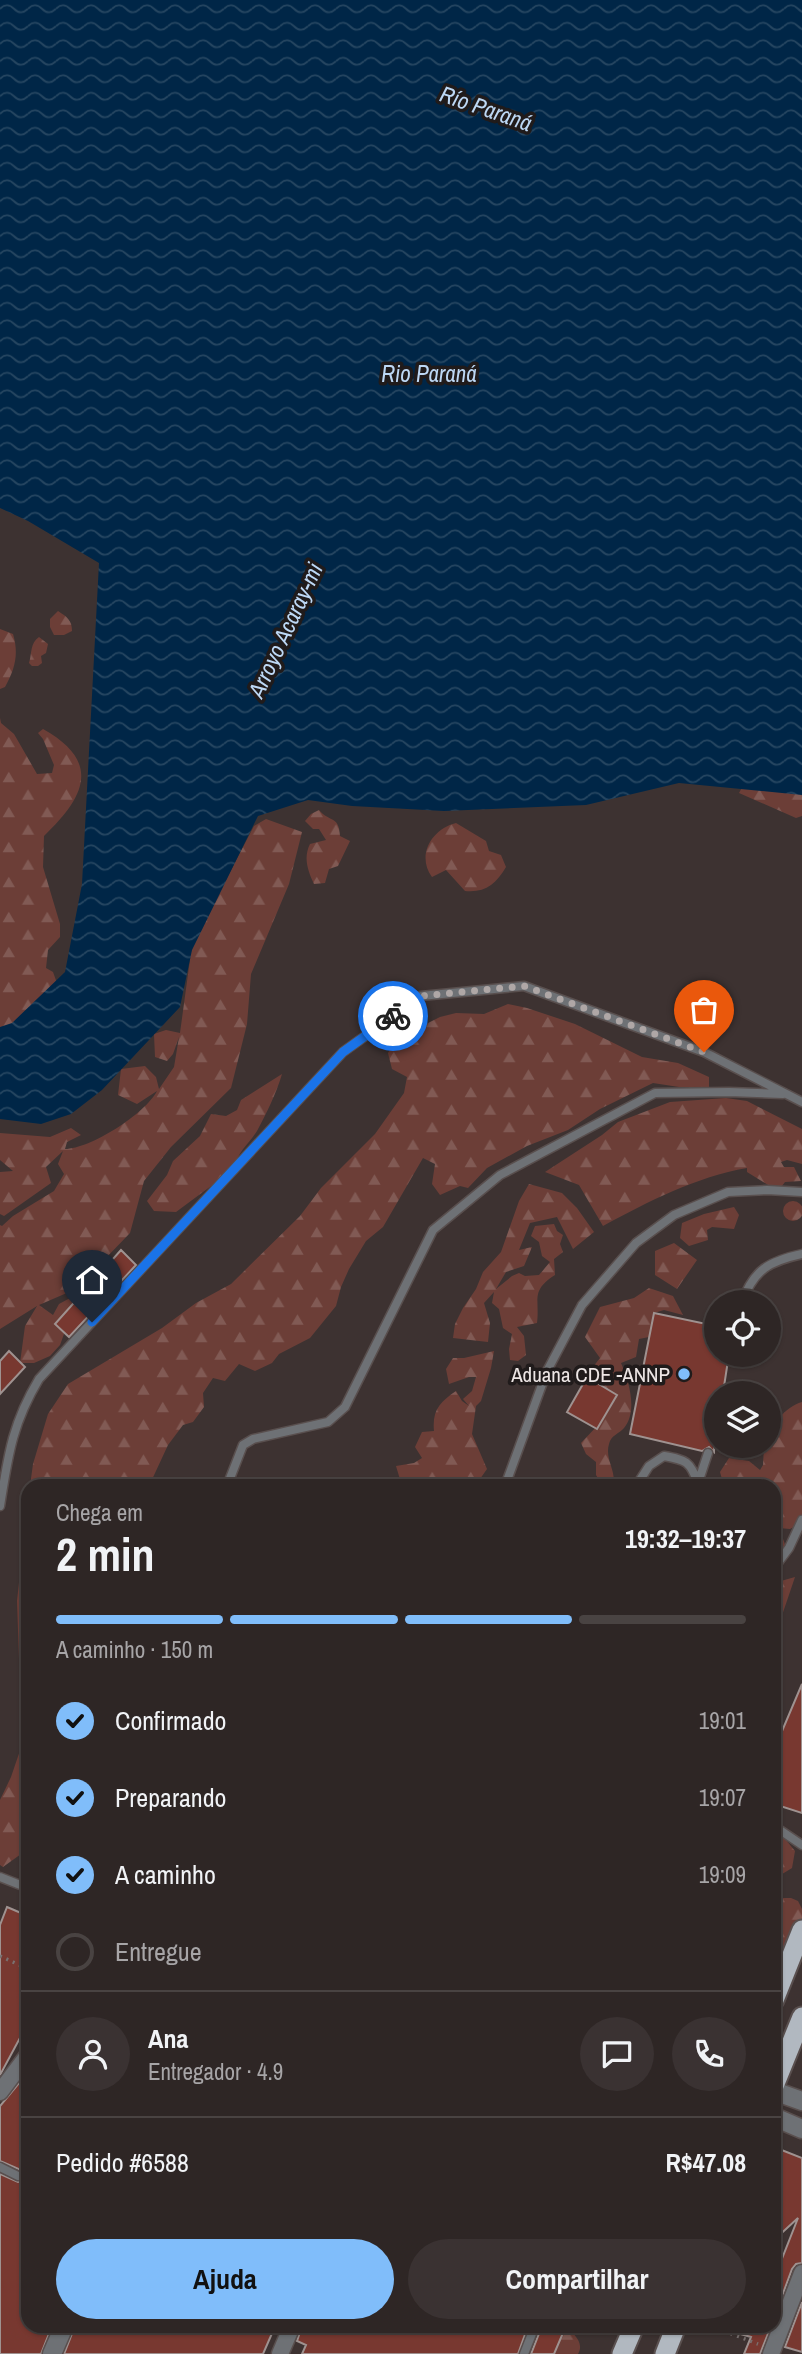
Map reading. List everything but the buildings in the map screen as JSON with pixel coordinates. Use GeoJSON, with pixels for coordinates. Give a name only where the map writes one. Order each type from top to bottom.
{"type":"FeatureCollection","features":[{"type":"Feature","properties":{"kind":"highway"},"geometry":{"type":"LineString","coordinates":[[781,1982],[802,1930]]}},
{"type":"Feature","properties":{"kind":"highway"},"geometry":{"type":"LineString","coordinates":[[781,2074],[802,2017]]}},
{"type":"Feature","properties":{"kind":"highway"},"geometry":{"type":"LineString","coordinates":[[622,2354],[631,2333]]}},
{"type":"Feature","properties":{"kind":"highway"},"geometry":{"type":"LineString","coordinates":[[664,2354],[674,2333]]}},
{"type":"Feature","properties":{"kind":"street"},"geometry":{"type":"LineString","coordinates":[[0,2092],[21,2064]]}},
{"type":"Feature","properties":{"kind":"street"},"geometry":{"type":"LineString","coordinates":[[781,2092],[802,2101]]}},
{"type":"Feature","properties":{"kind":"street"},"geometry":{"type":"LineString","coordinates":[[781,2120],[802,2129]]}},
{"type":"Feature","properties":{"kind":"street"},"geometry":{"type":"LineString","coordinates":[[777,2352],[802,2273]]}},
{"type":"Feature","properties":{"kind":"street"},"geometry":{"type":"LineString","coordinates":[[52,2354],[61,2333]]}},
{"type":"Feature","properties":{"kind":"street"},"geometry":{"type":"LineString","coordinates":[[280,2354],[289,2333]]}},
{"type":"Feature","properties":{"kind":"lane"},"geometry":{"type":"LineString","coordinates":[[0,1506],[10,1446],[23,1407],[39,1379],[343,1052],[421,996],[524,986],[704,1052],[802,1102]]}},
{"type":"Feature","properties":{"kind":"lane"},"geometry":{"type":"LineString","coordinates":[[230,1479],[243,1446],[253,1439],[328,1422],[345,1407],[433,1230],[499,1175],[655,1093],[729,1091],[787,1094]]}},
{"type":"Feature","properties":{"kind":"lane"},"geometry":{"type":"LineString","coordinates":[[508,1479],[547,1371],[582,1305],[636,1243],[674,1215],[728,1192],[802,1192]]}},
{"type":"Feature","properties":{"kind":"lane"},"geometry":{"type":"LineString","coordinates":[[747,1290],[768,1264],[802,1254]]}},
{"type":"Feature","properties":{"kind":"lane"},"geometry":{"type":"LineString","coordinates":[[641,1479],[649,1466],[664,1456],[683,1460],[692,1467],[696,1479]]}},
{"type":"Feature","properties":{"kind":"lane"},"geometry":{"type":"LineString","coordinates":[[700,1479],[706,1458]]}},
{"type":"Feature","properties":{"kind":"lane"},"geometry":{"type":"LineString","coordinates":[[781,1558],[798,1533],[802,1520]]}},
{"type":"Feature","properties":{"kind":"lane"},"geometry":{"type":"LineString","coordinates":[[781,1830],[802,1845]]}},
{"type":"Feature","properties":{"kind":"lane"},"geometry":{"type":"LineString","coordinates":[[0,1877],[21,1885]]}},
{"type":"Feature","properties":{"kind":"lane"},"geometry":{"type":"LineString","coordinates":[[0,2167],[18,2176]]}},
{"type":"Feature","properties":{"kind":"lane"},"geometry":{"type":"LineString","coordinates":[[524,2354],[532,2333]]}},
{"type":"Feature","properties":{"kind":"path"},"geometry":{"type":"LineString","coordinates":[[0,1956],[21,1966]]}},
{"type":"Feature","properties":{"kind":"path"},"geometry":{"type":"LineString","coordinates":[[729,2333],[777,2352]]}},
{"type":"Feature","properties":{"kind":"green space"},"geometry":{"type":"Polygon","coordinates":[[[58,611],[71,624],[72,631],[64,635],[54,635],[50,627],[50,619],[58,611]]]}},
{"type":"Feature","properties":{"kind":"green space"},"geometry":{"type":"Polygon","coordinates":[[[0,629],[13,634],[16,655],[14,668],[5,687],[0,689],[0,629]]]}},
{"type":"Feature","properties":{"kind":"green space"},"geometry":{"type":"Polygon","coordinates":[[[39,637],[48,644],[46,653],[41,656],[42,663],[32,666],[29,663],[32,648],[39,637]]]}},
{"type":"Feature","properties":{"kind":"green space"},"geometry":{"type":"Polygon","coordinates":[[[0,718],[1,723],[14,734],[37,774],[52,773],[54,765],[38,733],[43,729],[62,741],[74,754],[80,767],[81,780],[69,807],[44,836],[43,867],[60,924],[60,937],[48,950],[46,968],[53,972],[58,986],[0,1063],[0,718]]]}},
{"type":"Feature","properties":{"kind":"green space"},"geometry":{"type":"Polygon","coordinates":[[[745,782],[767,790],[802,794],[802,816],[796,818],[739,793],[745,782]]]}},
{"type":"Feature","properties":{"kind":"green space"},"geometry":{"type":"Polygon","coordinates":[[[319,810],[336,822],[340,836],[350,841],[338,866],[329,869],[325,883],[314,884],[307,864],[308,849],[310,844],[326,840],[319,829],[313,829],[305,821],[319,810]]]}},
{"type":"Feature","properties":{"kind":"green space"},"geometry":{"type":"Polygon","coordinates":[[[266,819],[302,832],[289,884],[251,974],[247,1024],[231,1088],[171,1147],[144,1181],[130,1233],[76,1289],[39,1305],[53,1315],[59,1304],[83,1291],[92,1297],[68,1323],[60,1345],[50,1356],[34,1363],[20,1363],[25,1326],[37,1306],[0,1329],[0,1225],[54,1191],[64,1174],[58,1164],[63,1151],[46,1167],[51,1183],[4,1216],[0,1214],[0,1172],[13,1171],[0,1160],[0,1133],[50,1137],[71,1128],[81,1135],[67,1142],[65,1149],[76,1147],[116,1129],[151,1100],[157,1091],[137,1104],[118,1095],[121,1069],[145,1066],[156,1077],[159,1089],[174,1067],[179,1037],[173,1054],[167,1061],[155,1057],[154,1034],[166,1030],[180,1033],[192,945],[254,826],[266,819]]]}},
{"type":"Feature","properties":{"kind":"green space"},"geometry":{"type":"Polygon","coordinates":[[[456,823],[486,841],[489,851],[501,855],[506,867],[494,883],[484,889],[465,891],[446,870],[432,877],[427,869],[426,852],[429,844],[440,831],[456,823]]]}},
{"type":"Feature","properties":{"kind":"green space"},"geometry":{"type":"Polygon","coordinates":[[[508,1004],[527,1008],[575,1024],[642,1057],[678,1063],[709,1077],[709,1087],[679,1087],[653,1083],[600,1109],[568,1130],[527,1146],[487,1168],[468,1188],[460,1186],[440,1195],[432,1184],[435,1164],[423,1158],[383,1227],[366,1241],[349,1269],[336,1306],[310,1338],[279,1354],[272,1363],[255,1371],[239,1364],[225,1381],[213,1378],[203,1393],[204,1407],[193,1422],[183,1425],[168,1445],[152,1479],[31,1479],[48,1414],[68,1384],[162,1328],[196,1303],[231,1284],[300,1216],[321,1188],[375,1134],[404,1093],[407,1077],[392,1069],[388,1053],[396,1040],[410,1029],[440,1017],[456,1013],[484,1014],[508,1004]]]}},
{"type":"Feature","properties":{"kind":"green space"},"geometry":{"type":"Polygon","coordinates":[[[282,1074],[257,1131],[240,1153],[234,1169],[176,1212],[154,1211],[147,1201],[167,1175],[173,1161],[200,1136],[211,1114],[226,1116],[237,1110],[241,1100],[282,1074]]]}},
{"type":"Feature","properties":{"kind":"green space"},"geometry":{"type":"Polygon","coordinates":[[[726,1098],[747,1101],[802,1129],[802,1164],[787,1160],[781,1162],[784,1167],[794,1167],[801,1181],[785,1182],[778,1191],[747,1172],[747,1168],[728,1172],[673,1191],[603,1226],[579,1185],[545,1172],[618,1122],[670,1102],[726,1098]]]}},
{"type":"Feature","properties":{"kind":"green space"},"geometry":{"type":"Polygon","coordinates":[[[529,1184],[562,1193],[594,1232],[573,1249],[557,1217],[530,1223],[519,1250],[532,1247],[524,1266],[506,1272],[496,1289],[519,1273],[525,1276],[539,1275],[550,1262],[542,1256],[539,1242],[531,1236],[535,1226],[554,1224],[557,1231],[563,1235],[560,1244],[563,1252],[554,1259],[555,1275],[539,1291],[537,1323],[517,1327],[524,1336],[526,1355],[518,1361],[510,1360],[512,1334],[503,1328],[499,1309],[492,1303],[494,1292],[484,1303],[490,1323],[488,1342],[453,1338],[455,1324],[483,1272],[501,1252],[519,1201],[529,1184]]]}},
{"type":"Feature","properties":{"kind":"green space"},"geometry":{"type":"Polygon","coordinates":[[[793,1201],[800,1204],[803,1211],[800,1218],[793,1221],[786,1218],[783,1211],[786,1204],[793,1201]]]}},
{"type":"Feature","properties":{"kind":"green space"},"geometry":{"type":"Polygon","coordinates":[[[734,1207],[739,1215],[734,1229],[712,1227],[707,1230],[708,1240],[689,1246],[680,1238],[682,1223],[704,1214],[734,1207]]]}},
{"type":"Feature","properties":{"kind":"green space"},"geometry":{"type":"Polygon","coordinates":[[[674,1243],[697,1260],[677,1289],[655,1275],[655,1251],[674,1243]]]}},
{"type":"Feature","properties":{"kind":"green space"},"geometry":{"type":"Polygon","coordinates":[[[649,1288],[673,1296],[683,1315],[664,1310],[654,1313],[649,1337],[639,1339],[636,1357],[621,1363],[629,1387],[631,1413],[624,1428],[610,1441],[608,1453],[614,1479],[599,1479],[596,1462],[586,1454],[581,1443],[605,1416],[616,1396],[595,1388],[589,1372],[600,1358],[585,1337],[600,1307],[634,1298],[649,1288]]]}},
{"type":"Feature","properties":{"kind":"green space"},"geometry":{"type":"Polygon","coordinates":[[[494,1351],[481,1401],[476,1406],[472,1434],[487,1469],[480,1479],[400,1479],[396,1466],[414,1463],[422,1458],[415,1447],[422,1432],[434,1431],[434,1417],[441,1403],[456,1391],[469,1406],[463,1399],[472,1391],[476,1377],[449,1384],[446,1369],[453,1358],[494,1351]]]}},
{"type":"Feature","properties":{"kind":"green space"},"geometry":{"type":"Polygon","coordinates":[[[802,1402],[802,1518],[801,1523],[790,1529],[781,1528],[781,1479],[722,1479],[720,1472],[729,1458],[749,1461],[760,1470],[763,1458],[781,1458],[781,1417],[802,1402]]]}},
{"type":"Feature","properties":{"kind":"green space"},"geometry":{"type":"Polygon","coordinates":[[[781,1533],[786,1547],[781,1557],[781,1533]]]}},
{"type":"Feature","properties":{"kind":"green space"},"geometry":{"type":"Polygon","coordinates":[[[21,1564],[21,1661],[19,1659],[17,1601],[21,1564]]]}},
{"type":"Feature","properties":{"kind":"green space"},"geometry":{"type":"Polygon","coordinates":[[[795,1577],[781,1618],[781,1581],[795,1577]]]}},
{"type":"Feature","properties":{"kind":"green space"},"geometry":{"type":"Polygon","coordinates":[[[21,1748],[21,1854],[3,1867],[0,1865],[0,1800],[21,1748]]]}},
{"type":"Feature","properties":{"kind":"green space"},"geometry":{"type":"Polygon","coordinates":[[[781,1834],[795,1851],[792,1868],[781,1875],[781,1834]]]}},
{"type":"Feature","properties":{"kind":"green space"},"geometry":{"type":"Polygon","coordinates":[[[781,1898],[798,1901],[802,1909],[802,1944],[792,1957],[781,1957],[781,1898]]]}},
{"type":"Feature","properties":{"kind":"green space"},"geometry":{"type":"Polygon","coordinates":[[[554,2333],[573,2333],[580,2345],[578,2354],[536,2354],[554,2333]]]}},
{"type":"Feature","properties":{"kind":"water","name":"Rio Paraná"},"geometry":{"type":"Polygon","coordinates":[[[0,0],[802,0],[802,795],[679,783],[586,805],[444,811],[352,806],[308,800],[258,816],[192,950],[180,1007],[102,1090],[71,1114],[41,1124],[0,1119],[0,1027],[12,1023],[65,972],[82,884],[99,563],[28,521],[0,508],[0,0]]]}},
{"type":"Feature","properties":{"kind":"way so far"},"geometry":{"type":"LineString","coordinates":[[393,1016],[421,996],[524,986],[704,1052]]}},
{"type":"Feature","properties":{"kind":"place","name":"Aduana CDE -ANNP"},"geometry":{"type":"Point","coordinates":[684,1374]}},
{"type":"Feature","properties":{"kind":"route"},"geometry":{"type":"LineString","coordinates":[[92,1322],[343,1052],[393,1016]]}},
{"type":"Feature","properties":{"kind":"water label","name":"Río Paraná"},"geometry":{"type":"Point","coordinates":[486,108]}},
{"type":"Feature","properties":{"kind":"water label","name":"Arroyo Acaray-mi"},"geometry":{"type":"Point","coordinates":[285,630]}}]}
